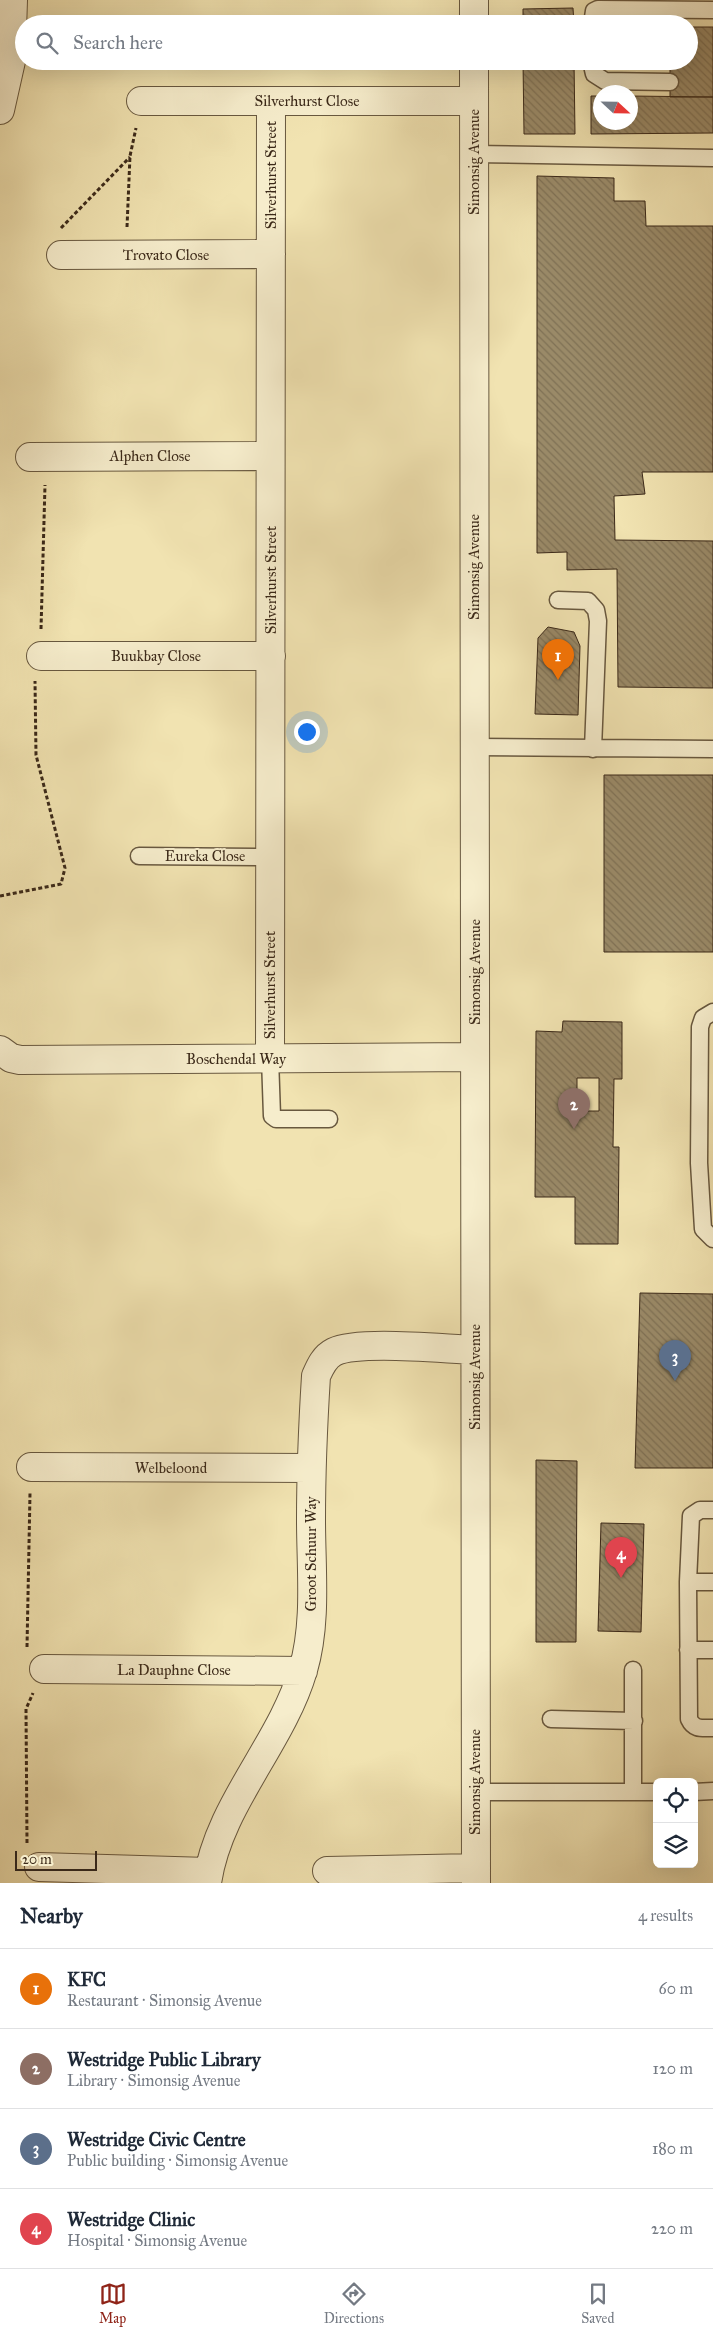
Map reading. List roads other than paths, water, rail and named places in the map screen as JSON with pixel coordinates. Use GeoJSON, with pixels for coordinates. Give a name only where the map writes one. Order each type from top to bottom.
{"type":"FeatureCollection","features":[{"type":"Feature","properties":{"kind":"street"},"geometry":{"type":"LineString","coordinates":[[1,106],[11,61],[13,0]]}},
{"type":"Feature","properties":{"kind":"street"},"geometry":{"type":"LineString","coordinates":[[474,0],[474,15]]}},
{"type":"Feature","properties":{"kind":"street","name":"Simonsig Avenue"},"geometry":{"type":"LineString","coordinates":[[474,70],[476,1876]]}},
{"type":"Feature","properties":{"kind":"street","name":"Silverhurst Close"},"geometry":{"type":"LineString","coordinates":[[140,101],[474,101]]}},
{"type":"Feature","properties":{"kind":"street","name":"Silverhurst Street"},"geometry":{"type":"LineString","coordinates":[[270,101],[270,1058]]}},
{"type":"Feature","properties":{"kind":"street","name":"Trovato Close"},"geometry":{"type":"LineString","coordinates":[[61,255],[270,254]]}},
{"type":"Feature","properties":{"kind":"street","name":"Alphen Close"},"geometry":{"type":"LineString","coordinates":[[30,457],[270,456]]}},
{"type":"Feature","properties":{"kind":"street","name":"Buukbay Close"},"geometry":{"type":"LineString","coordinates":[[41,656],[271,656]]}},
{"type":"Feature","properties":{"kind":"street","name":"Boschendal Way"},"geometry":{"type":"LineString","coordinates":[[0,1050],[11,1058],[20,1060],[475,1057]]}},
{"type":"Feature","properties":{"kind":"street","name":"Groot Schuur Way"},"geometry":{"type":"LineString","coordinates":[[207,1877],[218,1837],[294,1693],[303,1671],[308,1648],[311,1608],[311,1468],[316,1376],[322,1362],[332,1352],[353,1346],[475,1350]]}},
{"type":"Feature","properties":{"kind":"street","name":"Welbeloond"},"geometry":{"type":"LineString","coordinates":[[31,1467],[311,1468]]}},
{"type":"Feature","properties":{"kind":"street","name":"La Dauphne Close"},"geometry":{"type":"LineString","coordinates":[[44,1669],[303,1671]]}},
{"type":"Feature","properties":{"kind":"street"},"geometry":{"type":"LineString","coordinates":[[39,1867],[207,1877]]}},
{"type":"Feature","properties":{"kind":"street"},"geometry":{"type":"LineString","coordinates":[[327,1871],[476,1876]]}},
{"type":"Feature","properties":{"kind":"lane"},"geometry":{"type":"LineString","coordinates":[[593,15],[594,11],[598,8],[661,4],[703,7]]}},
{"type":"Feature","properties":{"kind":"lane"},"geometry":{"type":"LineString","coordinates":[[592,70],[594,74],[605,81],[670,82]]}},
{"type":"Feature","properties":{"kind":"lane"},"geometry":{"type":"LineString","coordinates":[[474,154],[713,158]]}},
{"type":"Feature","properties":{"kind":"lane"},"geometry":{"type":"LineString","coordinates":[[558,600],[588,601],[596,610],[598,621],[593,749]]}},
{"type":"Feature","properties":{"kind":"lane"},"geometry":{"type":"LineString","coordinates":[[474,747],[713,749]]}},
{"type":"Feature","properties":{"kind":"lane","name":"Eureka Close"},"geometry":{"type":"LineString","coordinates":[[139,856],[270,857]]}},
{"type":"Feature","properties":{"kind":"lane"},"geometry":{"type":"LineString","coordinates":[[713,1012],[703,1018],[700,1027],[706,1087],[706,1163],[703,1229],[713,1239]]}},
{"type":"Feature","properties":{"kind":"lane"},"geometry":{"type":"LineString","coordinates":[[270,1058],[272,1116],[276,1119],[329,1119]]}},
{"type":"Feature","properties":{"kind":"lane"},"geometry":{"type":"LineString","coordinates":[[713,1510],[700,1510],[691,1516],[688,1582],[689,1719],[692,1725],[698,1728],[713,1728]]}},
{"type":"Feature","properties":{"kind":"lane"},"geometry":{"type":"LineString","coordinates":[[688,1582],[713,1582]]}},
{"type":"Feature","properties":{"kind":"lane"},"geometry":{"type":"LineString","coordinates":[[688,1650],[713,1650]]}},
{"type":"Feature","properties":{"kind":"lane"},"geometry":{"type":"LineString","coordinates":[[633,1792],[634,1670]]}},
{"type":"Feature","properties":{"kind":"lane"},"geometry":{"type":"LineString","coordinates":[[551,1719],[634,1721]]}},
{"type":"Feature","properties":{"kind":"lane"},"geometry":{"type":"LineString","coordinates":[[698,1792],[713,1791]]}},
{"type":"Feature","properties":{"kind":"lane"},"geometry":{"type":"LineString","coordinates":[[475,1792],[653,1792]]}},
{"type":"Feature","properties":{"kind":"place","name":"KFC"},"geometry":{"type":"Point","coordinates":[558,680]}},
{"type":"Feature","properties":{"kind":"place","name":"Westridge Public Library"},"geometry":{"type":"Point","coordinates":[574,1129]}},
{"type":"Feature","properties":{"kind":"place","name":"Westridge Civic Centre"},"geometry":{"type":"Point","coordinates":[675,1381]}},
{"type":"Feature","properties":{"kind":"place","name":"Westridge Clinic"},"geometry":{"type":"Point","coordinates":[621,1578]}}]}
